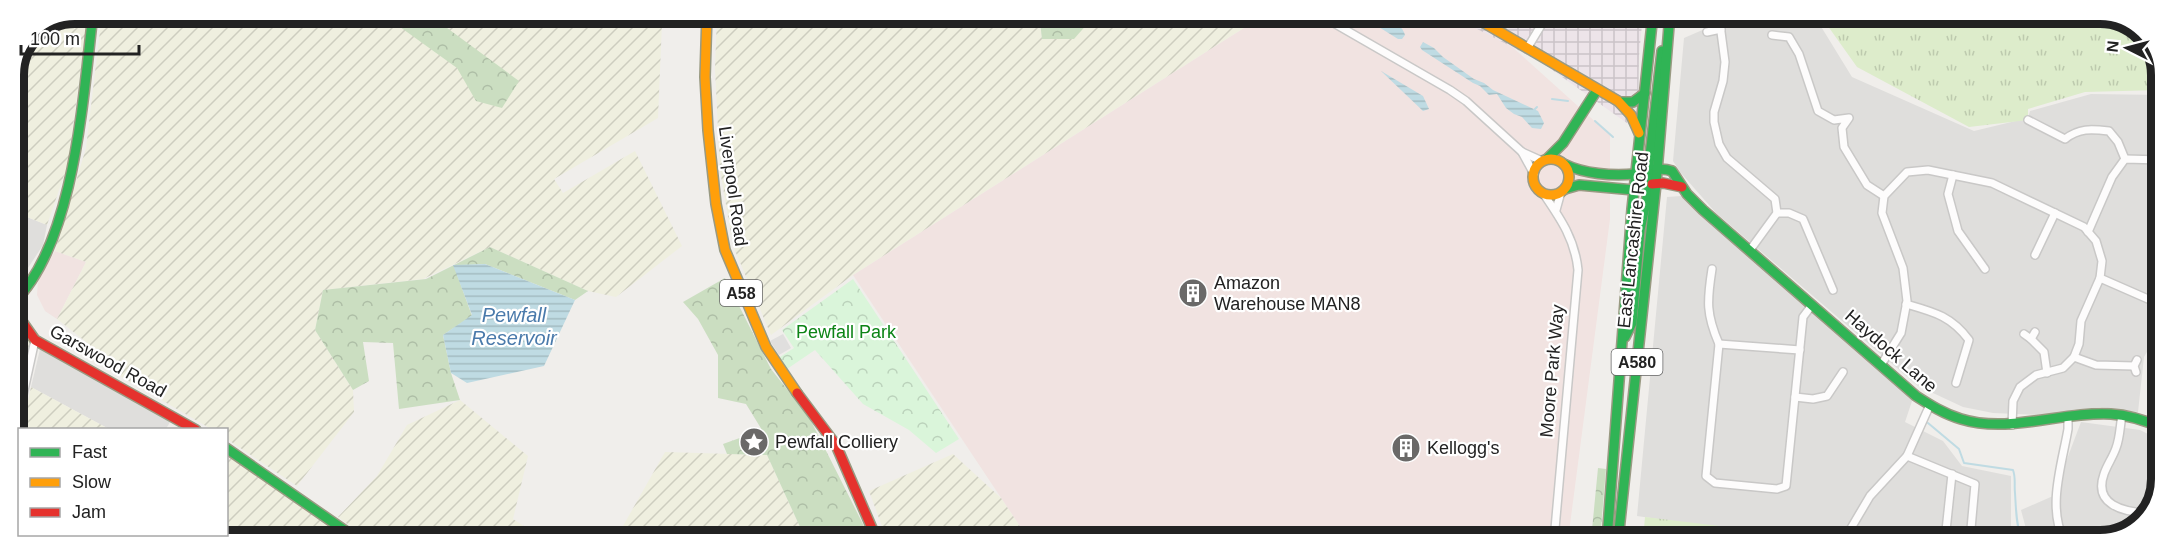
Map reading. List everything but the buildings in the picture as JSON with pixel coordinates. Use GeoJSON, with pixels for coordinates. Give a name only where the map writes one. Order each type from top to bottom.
{"type":"FeatureCollection","features":[{"type":"Feature","properties":{"kind":"main road"},"geometry":{"type":"LineString","coordinates":[[24,288],[48,249],[74,169],[92,24]]}},
{"type":"Feature","properties":{"kind":"main road","name":"Liverpool Road"},"geometry":{"type":"LineString","coordinates":[[707,24],[705,77],[708,130],[716,204],[725,250],[766,347],[788,381],[836,445],[873,530]]}},
{"type":"Feature","properties":{"kind":"main road"},"geometry":{"type":"LineString","coordinates":[[1487,24],[1618,101],[1631,115],[1639,133]]}},
{"type":"Feature","properties":{"kind":"main road","name":"East Lancashire Road"},"geometry":{"type":"LineString","coordinates":[[1608,530],[1635,175],[1652,24]]}},
{"type":"Feature","properties":{"kind":"main road"},"geometry":{"type":"LineString","coordinates":[[1634,190],[1642,183],[1647,171],[1659,67],[1667,24]]}},
{"type":"Feature","properties":{"kind":"main road","name":"East Lancashire Road"},"geometry":{"type":"LineString","coordinates":[[1619,530],[1652,184],[1658,169],[1668,24]]}},
{"type":"Feature","properties":{"kind":"main road"},"geometry":{"type":"LineString","coordinates":[[1597,90],[1563,143],[1534,174],[1536,187],[1543,193],[1552,195],[1578,185],[1634,190],[1652,184],[1671,183],[1682,187]]}},
{"type":"Feature","properties":{"kind":"main road"},"geometry":{"type":"LineString","coordinates":[[1618,101],[1633,102],[1645,93]]}},
{"type":"Feature","properties":{"kind":"main road"},"geometry":{"type":"LineString","coordinates":[[1563,143],[1563,163],[1569,174],[1569,180],[1563,190]]}},
{"type":"Feature","properties":{"kind":"main road"},"geometry":{"type":"LineString","coordinates":[[1545,160],[1563,163],[1580,170],[1635,175],[1658,169]]}},
{"type":"Feature","properties":{"kind":"main road","name":"Haydock Lane"},"geometry":{"type":"LineString","coordinates":[[1658,169],[1670,170],[1679,177],[1682,187],[1696,202],[1929,406],[1964,420],[1993,424],[2012,424],[2094,414],[2122,415],[2151,424]]}},
{"type":"Feature","properties":{"kind":"main road"},"geometry":{"type":"LineString","coordinates":[[1624,339],[1632,323],[1640,230],[1652,184]]}},
{"type":"Feature","properties":{"kind":"main road","name":"Garswood Road"},"geometry":{"type":"LineString","coordinates":[[24,324],[35,340],[194,428]]}},
{"type":"Feature","properties":{"kind":"main road"},"geometry":{"type":"LineString","coordinates":[[228,448],[344,530]]}},
{"type":"Feature","properties":{"kind":"street"},"geometry":{"type":"LineString","coordinates":[[1335,24],[1450,90],[1522,152],[1534,174]]}},
{"type":"Feature","properties":{"kind":"street"},"geometry":{"type":"LineString","coordinates":[[1528,47],[1542,24]]}},
{"type":"Feature","properties":{"kind":"street"},"geometry":{"type":"LineString","coordinates":[[1720,24],[1725,72],[1714,112],[1719,144],[1727,158],[1775,199],[1777,213],[1749,250]]}},
{"type":"Feature","properties":{"kind":"street"},"geometry":{"type":"LineString","coordinates":[[1707,32],[1721,29]]}},
{"type":"Feature","properties":{"kind":"street"},"geometry":{"type":"LineString","coordinates":[[1772,35],[1789,36],[1799,54],[1818,111],[1834,120],[1849,118],[1842,128],[1844,147],[1867,185],[1884,196]]}},
{"type":"Feature","properties":{"kind":"street"},"geometry":{"type":"LineString","coordinates":[[2028,120],[2065,139],[2076,131],[2091,129],[2109,131],[2118,142],[2125,159]]}},
{"type":"Feature","properties":{"kind":"street"},"geometry":{"type":"LineString","coordinates":[[1522,152],[1545,160]]}},
{"type":"Feature","properties":{"kind":"street"},"geometry":{"type":"LineString","coordinates":[[2125,159],[2151,160]]}},
{"type":"Feature","properties":{"kind":"street"},"geometry":{"type":"LineString","coordinates":[[2088,232],[2112,177],[2125,159]]}},
{"type":"Feature","properties":{"kind":"street"},"geometry":{"type":"LineString","coordinates":[[1881,365],[1901,333],[1906,304],[1903,268],[1882,213],[1884,196],[1907,172],[1928,170],[1992,183],[2084,227],[2096,241],[2102,261],[2100,278],[2081,321],[2079,344],[2074,357],[2063,368],[2032,378],[2020,387],[2013,401],[2012,424]]}},
{"type":"Feature","properties":{"kind":"street"},"geometry":{"type":"LineString","coordinates":[[1953,175],[1948,194],[1958,231],[1985,269]]}},
{"type":"Feature","properties":{"kind":"street"},"geometry":{"type":"LineString","coordinates":[[1556,210],[1563,190]]}},
{"type":"Feature","properties":{"kind":"street","name":"Moore Park Way"},"geometry":{"type":"LineString","coordinates":[[1543,193],[1556,210],[1574,246],[1578,270],[1555,530]]}},
{"type":"Feature","properties":{"kind":"street"},"geometry":{"type":"LineString","coordinates":[[1777,213],[1789,213],[1803,219],[1833,290]]}},
{"type":"Feature","properties":{"kind":"street"},"geometry":{"type":"LineString","coordinates":[[2036,255],[2055,213]]}},
{"type":"Feature","properties":{"kind":"street"},"geometry":{"type":"LineString","coordinates":[[1712,269],[1707,303],[1711,325],[1719,344],[1706,476],[1715,483],[1777,489],[1786,486],[1803,317],[1812,305]]}},
{"type":"Feature","properties":{"kind":"street"},"geometry":{"type":"LineString","coordinates":[[2100,278],[2151,300]]}},
{"type":"Feature","properties":{"kind":"street"},"geometry":{"type":"LineString","coordinates":[[1906,304],[1939,314],[1958,326],[1969,340],[1956,383]]}},
{"type":"Feature","properties":{"kind":"street"},"geometry":{"type":"LineString","coordinates":[[2024,334],[2033,336],[2044,352],[2047,373]]}},
{"type":"Feature","properties":{"kind":"street"},"geometry":{"type":"LineString","coordinates":[[24,390],[35,340]]}},
{"type":"Feature","properties":{"kind":"street"},"geometry":{"type":"LineString","coordinates":[[1719,344],[1800,350]]}},
{"type":"Feature","properties":{"kind":"street"},"geometry":{"type":"LineString","coordinates":[[2074,357],[2096,365],[2136,366]]}},
{"type":"Feature","properties":{"kind":"street"},"geometry":{"type":"LineString","coordinates":[[1795,397],[1813,399],[1827,396],[1843,372]]}},
{"type":"Feature","properties":{"kind":"street"},"geometry":{"type":"LineString","coordinates":[[1850,530],[1870,496],[1907,456],[1929,406]]}},
{"type":"Feature","properties":{"kind":"street"},"geometry":{"type":"LineString","coordinates":[[2122,415],[2118,443],[2103,478],[2103,492],[2109,502],[2118,508],[2138,513]]}},
{"type":"Feature","properties":{"kind":"street"},"geometry":{"type":"LineString","coordinates":[[2060,530],[2056,503],[2068,417]]}},
{"type":"Feature","properties":{"kind":"street"},"geometry":{"type":"LineString","coordinates":[[1907,456],[1975,484],[1971,530]]}},
{"type":"Feature","properties":{"kind":"street"},"geometry":{"type":"LineString","coordinates":[[1946,530],[1952,474]]}},
{"type":"Feature","properties":{"kind":"shaded area"},"geometry":{"type":"Polygon","coordinates":[[[1250,24],[1468,24],[1509,44],[1610,135],[1610,219],[1569,530],[1022,530],[853,275],[1250,24]]]}},
{"type":"Feature","properties":{"kind":"shaded area"},"geometry":{"type":"Polygon","coordinates":[[[1467,24],[1642,24],[1639,56],[1638,131],[1541,62],[1467,24]]]}},
{"type":"Feature","properties":{"kind":"shaded area"},"geometry":{"type":"Polygon","coordinates":[[[1819,24],[1852,77],[1974,131],[2028,118],[2030,111],[2091,94],[2151,95],[2151,345],[2144,357],[2138,412],[2100,407],[2040,415],[1993,413],[1963,407],[1918,386],[1716,213],[1673,161],[1684,38],[1714,25],[1819,24]]]}},
{"type":"Feature","properties":{"kind":"shaded area"},"geometry":{"type":"Polygon","coordinates":[[[1681,196],[1914,395],[1905,422],[1943,441],[1962,466],[2011,476],[2011,530],[1735,530],[1637,516],[1667,197],[1681,196]]]}},
{"type":"Feature","properties":{"kind":"shaded area"},"geometry":{"type":"Polygon","coordinates":[[[24,216],[47,225],[43,245],[24,274],[24,216]]]}},
{"type":"Feature","properties":{"kind":"shaded area"},"geometry":{"type":"Polygon","coordinates":[[[55,251],[86,262],[57,319],[45,311],[37,295],[38,281],[55,251]]]}},
{"type":"Feature","properties":{"kind":"shaded area"},"geometry":{"type":"Polygon","coordinates":[[[783,334],[791,348],[779,355],[770,341],[783,334]]]}},
{"type":"Feature","properties":{"kind":"shaded area"},"geometry":{"type":"Polygon","coordinates":[[[41,345],[170,422],[167,428],[107,428],[31,387],[41,345]]]}},
{"type":"Feature","properties":{"kind":"shaded area"},"geometry":{"type":"Polygon","coordinates":[[[2081,422],[2140,430],[2151,436],[2151,479],[2148,496],[2138,513],[2123,525],[2107,530],[2026,530],[2021,510],[2053,496],[2081,422]]]}},
{"type":"Feature","properties":{"kind":"green space"},"geometry":{"type":"Polygon","coordinates":[[[87,24],[68,164],[47,225],[24,216],[25,65],[33,46],[46,33],[65,25],[87,24]]]}},
{"type":"Feature","properties":{"kind":"green space"},"geometry":{"type":"Polygon","coordinates":[[[101,24],[662,24],[658,118],[554,179],[563,193],[635,151],[682,246],[616,297],[588,291],[490,247],[423,279],[323,290],[315,330],[353,390],[354,412],[297,486],[228,440],[228,428],[209,428],[86,356],[90,345],[57,319],[86,262],[55,251],[86,148],[101,24]]]}},
{"type":"Feature","properties":{"kind":"green space"},"geometry":{"type":"Polygon","coordinates":[[[396,24],[442,24],[519,81],[502,108],[476,101],[457,68],[396,24]]]}},
{"type":"Feature","properties":{"kind":"green space"},"geometry":{"type":"Polygon","coordinates":[[[717,24],[1040,24],[1042,39],[1074,38],[1087,24],[1250,24],[853,275],[771,335],[733,246],[720,170],[715,69],[717,24]]]}},
{"type":"Feature","properties":{"kind":"green space"},"geometry":{"type":"Polygon","coordinates":[[[1040,24],[1087,24],[1074,39],[1042,39],[1040,24]]]}},
{"type":"Feature","properties":{"kind":"green space"},"geometry":{"type":"Polygon","coordinates":[[[1826,24],[2100,24],[2126,31],[2138,41],[2149,62],[2151,90],[2085,92],[2028,109],[2028,120],[1969,127],[1857,67],[1826,24]]]}},
{"type":"Feature","properties":{"kind":"green space"},"geometry":{"type":"Polygon","coordinates":[[[490,247],[588,291],[575,300],[485,264],[454,266],[472,316],[443,335],[451,373],[460,400],[399,409],[393,343],[363,342],[369,381],[353,390],[315,330],[323,290],[426,279],[490,247]]]}},
{"type":"Feature","properties":{"kind":"green space"},"geometry":{"type":"Polygon","coordinates":[[[725,278],[771,369],[809,417],[866,530],[801,530],[767,455],[727,454],[723,444],[762,430],[746,404],[718,398],[718,355],[698,319],[683,302],[725,278]]]}},
{"type":"Feature","properties":{"kind":"green space","name":"Pewfall Park"},"geometry":{"type":"Polygon","coordinates":[[[853,279],[959,439],[936,453],[909,430],[863,404],[815,350],[787,369],[780,357],[794,348],[782,330],[853,279]]]}},
{"type":"Feature","properties":{"kind":"green space"},"geometry":{"type":"Polygon","coordinates":[[[24,330],[31,340],[24,370],[24,330]]]}},
{"type":"Feature","properties":{"kind":"green space"},"geometry":{"type":"Polygon","coordinates":[[[31,387],[107,428],[24,428],[31,387]]]}},
{"type":"Feature","properties":{"kind":"green space"},"geometry":{"type":"Polygon","coordinates":[[[460,400],[528,456],[513,519],[530,530],[355,530],[338,517],[377,476],[407,425],[460,400]]]}},
{"type":"Feature","properties":{"kind":"green space"},"geometry":{"type":"Polygon","coordinates":[[[665,452],[767,455],[801,530],[621,530],[665,452]]]}},
{"type":"Feature","properties":{"kind":"green space"},"geometry":{"type":"Polygon","coordinates":[[[953,454],[1001,498],[1022,530],[883,530],[869,491],[953,454]]]}},
{"type":"Feature","properties":{"kind":"green space"},"geometry":{"type":"Polygon","coordinates":[[[228,456],[334,530],[228,530],[228,456]]]}},
{"type":"Feature","properties":{"kind":"green space"},"geometry":{"type":"Polygon","coordinates":[[[1598,468],[1606,469],[1601,530],[1592,530],[1598,468]]]}},
{"type":"Feature","properties":{"kind":"green space"},"geometry":{"type":"Polygon","coordinates":[[[1645,517],[1753,530],[1644,530],[1645,517]]]}},
{"type":"Feature","properties":{"kind":"water"},"geometry":{"type":"Polygon","coordinates":[[[1374,24],[1396,24],[1405,35],[1402,39],[1398,39],[1374,24]]]}},
{"type":"Feature","properties":{"kind":"water"},"geometry":{"type":"Polygon","coordinates":[[[1423,42],[1474,79],[1538,111],[1544,123],[1541,129],[1532,128],[1522,117],[1506,108],[1497,94],[1489,95],[1480,86],[1422,50],[1420,47],[1423,42]]]}},
{"type":"Feature","properties":{"kind":"water"},"geometry":{"type":"Polygon","coordinates":[[[1381,71],[1423,96],[1429,109],[1423,111],[1381,71]]]}},
{"type":"Feature","properties":{"kind":"water","name":"Pewfall Reservoir"},"geometry":{"type":"Polygon","coordinates":[[[485,264],[575,300],[544,366],[467,383],[451,373],[443,335],[472,315],[453,265],[485,264]]]}},
{"type":"Feature","properties":{"kind":"waterway"},"geometry":{"type":"LineString","coordinates":[[1552,99],[1568,101]]}},
{"type":"Feature","properties":{"kind":"waterway"},"geometry":{"type":"LineString","coordinates":[[1534,110],[1537,107]]}},
{"type":"Feature","properties":{"kind":"waterway"},"geometry":{"type":"LineString","coordinates":[[1595,121],[1613,137]]}},
{"type":"Feature","properties":{"kind":"waterway"},"geometry":{"type":"LineString","coordinates":[[1928,423],[1959,449],[1964,463],[2013,470],[2019,530]]}},
{"type":"Feature","properties":{"kind":"traffic: fast"},"geometry":{"type":"LineString","coordinates":[[24,289],[34,276],[51,243],[63,206],[80,125],[92,24]]}},
{"type":"Feature","properties":{"kind":"traffic: fast"},"geometry":{"type":"LineString","coordinates":[[1608,530],[1632,209],[1652,24]]}},
{"type":"Feature","properties":{"kind":"traffic: fast"},"geometry":{"type":"LineString","coordinates":[[1619,530],[1656,184],[1669,24]]}},
{"type":"Feature","properties":{"kind":"traffic: fast"},"geometry":{"type":"LineString","coordinates":[[1634,190],[1642,183],[1649,164],[1662,51]]}},
{"type":"Feature","properties":{"kind":"traffic: fast"},"geometry":{"type":"LineString","coordinates":[[1547,159],[1563,143],[1597,90]]}},
{"type":"Feature","properties":{"kind":"traffic: fast"},"geometry":{"type":"LineString","coordinates":[[1620,102],[1633,102],[1645,93]]}},
{"type":"Feature","properties":{"kind":"traffic: fast"},"geometry":{"type":"LineString","coordinates":[[1564,164],[1589,172],[1617,175],[1662,169],[1672,171],[1687,194],[1703,210],[1916,396],[1949,415],[1979,423],[1998,424],[2111,414],[2124,415],[2151,423]]}},
{"type":"Feature","properties":{"kind":"traffic: fast"},"geometry":{"type":"LineString","coordinates":[[1625,337],[1632,323],[1640,230],[1652,174]]}},
{"type":"Feature","properties":{"kind":"traffic: fast"},"geometry":{"type":"LineString","coordinates":[[1565,189],[1579,185],[1634,190],[1639,188]]}},
{"type":"Feature","properties":{"kind":"traffic: fast"},"geometry":{"type":"LineString","coordinates":[[228,449],[344,530]]}},
{"type":"Feature","properties":{"kind":"traffic: slow"},"geometry":{"type":"LineString","coordinates":[[707,24],[705,77],[708,130],[716,204],[725,250],[766,347],[797,393]]}},
{"type":"Feature","properties":{"kind":"traffic: slow"},"geometry":{"type":"LineString","coordinates":[[1486,24],[1618,101],[1631,115],[1639,133]]}},
{"type":"Feature","properties":{"kind":"traffic: slow"},"geometry":{"type":"LineString","coordinates":[[1551,159],[1564,164],[1569,177],[1564,190],[1551,195],[1538,190],[1533,177],[1538,164],[1551,159]]}},
{"type":"Feature","properties":{"kind":"traffic: jam"},"geometry":{"type":"LineString","coordinates":[[1652,184],[1663,183],[1682,187]]}},
{"type":"Feature","properties":{"kind":"traffic: jam"},"geometry":{"type":"LineString","coordinates":[[24,324],[35,340],[192,428]]}},
{"type":"Feature","properties":{"kind":"traffic: jam"},"geometry":{"type":"LineString","coordinates":[[797,393],[836,445],[873,530]]}},
{"type":"Feature","properties":{"kind":"place","name":"Amazon Warehouse MAN8"},"geometry":{"type":"Point","coordinates":[1193,293]}},
{"type":"Feature","properties":{"kind":"place","name":"Pewfall Colliery"},"geometry":{"type":"Point","coordinates":[754,442]}},
{"type":"Feature","properties":{"kind":"place","name":"Kellogg's"},"geometry":{"type":"Point","coordinates":[1406,448]}}]}
